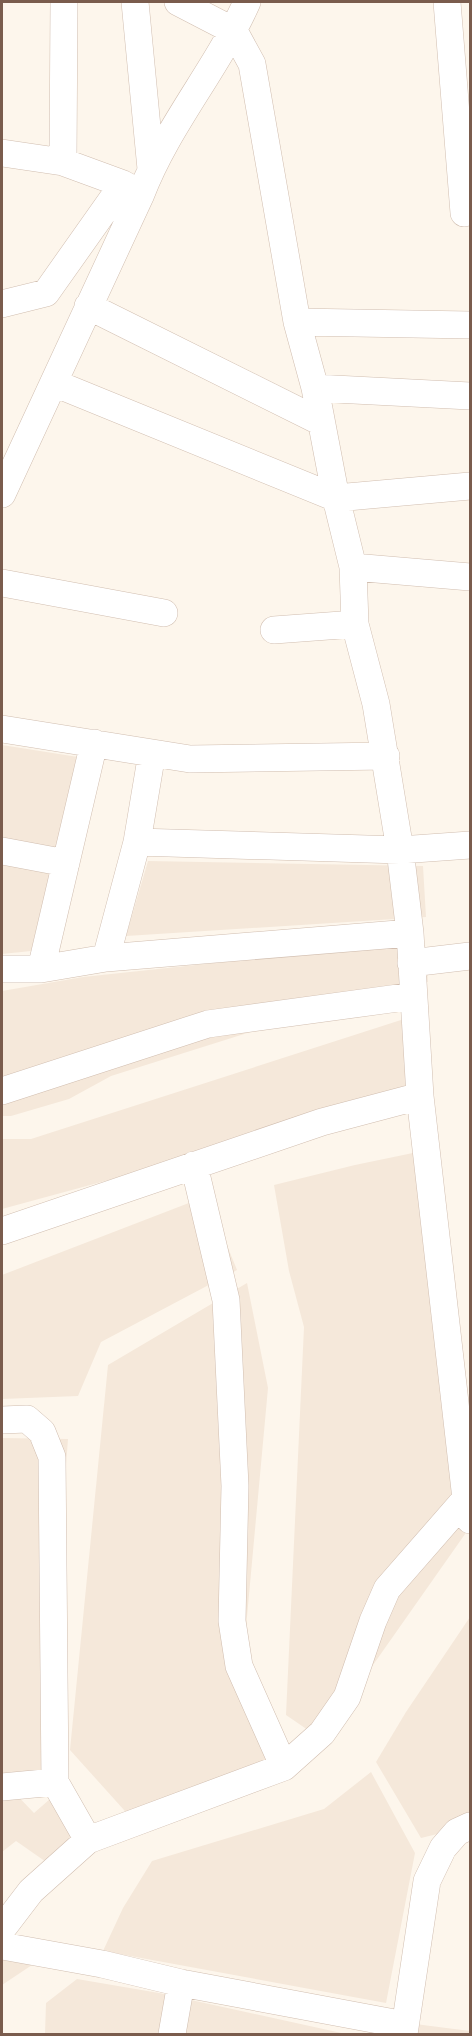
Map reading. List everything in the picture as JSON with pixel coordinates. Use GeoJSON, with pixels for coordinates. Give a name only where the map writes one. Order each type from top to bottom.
{"type":"FeatureCollection","features":[{"type":"Feature","properties":{"kind":"street"},"geometry":{"type":"LineString","coordinates":[[63,162],[64,2]]}},
{"type":"Feature","properties":{"kind":"street"},"geometry":{"type":"LineString","coordinates":[[135,2],[151,169]]}},
{"type":"Feature","properties":{"kind":"street"},"geometry":{"type":"LineString","coordinates":[[2,1929],[31,1891],[88,1840],[284,1767],[322,1733],[347,1697],[372,1621],[387,1589],[469,1505],[420,1096],[412,996],[410,933],[400,850],[376,704],[355,624],[353,567],[336,498],[315,388],[297,322],[252,64],[234,31],[178,2]]}},
{"type":"Feature","properties":{"kind":"street"},"geometry":{"type":"LineString","coordinates":[[2,304],[46,294],[151,169],[234,31],[247,2]]}},
{"type":"Feature","properties":{"kind":"street"},"geometry":{"type":"LineString","coordinates":[[447,2],[464,119],[464,213]]}},
{"type":"Feature","properties":{"kind":"street"},"geometry":{"type":"LineString","coordinates":[[2,153],[63,162],[132,189]]}},
{"type":"Feature","properties":{"kind":"street"},"geometry":{"type":"LineString","coordinates":[[2,494],[8,462],[54,383],[88,306],[132,189]]}},
{"type":"Feature","properties":{"kind":"street"},"geometry":{"type":"LineString","coordinates":[[88,306],[321,422]]}},
{"type":"Feature","properties":{"kind":"street"},"geometry":{"type":"LineString","coordinates":[[297,322],[471,325]]}},
{"type":"Feature","properties":{"kind":"street"},"geometry":{"type":"LineString","coordinates":[[54,383],[336,498],[471,486]]}},
{"type":"Feature","properties":{"kind":"street"},"geometry":{"type":"LineString","coordinates":[[315,388],[471,396]]}},
{"type":"Feature","properties":{"kind":"street"},"geometry":{"type":"LineString","coordinates":[[353,567],[471,577]]}},
{"type":"Feature","properties":{"kind":"street"},"geometry":{"type":"LineString","coordinates":[[2,583],[164,614]]}},
{"type":"Feature","properties":{"kind":"street"},"geometry":{"type":"LineString","coordinates":[[274,630],[355,624]]}},
{"type":"Feature","properties":{"kind":"street"},"geometry":{"type":"LineString","coordinates":[[2,729],[190,759],[386,756]]}},
{"type":"Feature","properties":{"kind":"street"},"geometry":{"type":"LineString","coordinates":[[41,969],[94,743]]}},
{"type":"Feature","properties":{"kind":"street"},"geometry":{"type":"LineString","coordinates":[[106,958],[137,842],[152,753]]}},
{"type":"Feature","properties":{"kind":"street"},"geometry":{"type":"LineString","coordinates":[[137,842],[400,850],[471,845]]}},
{"type":"Feature","properties":{"kind":"street"},"geometry":{"type":"LineString","coordinates":[[2,851],[66,863]]}},
{"type":"Feature","properties":{"kind":"street"},"geometry":{"type":"LineString","coordinates":[[2,969],[41,969],[106,958],[410,933]]}},
{"type":"Feature","properties":{"kind":"street"},"geometry":{"type":"LineString","coordinates":[[411,963],[471,956]]}},
{"type":"Feature","properties":{"kind":"street"},"geometry":{"type":"LineString","coordinates":[[2,1091],[208,1024],[412,996]]}},
{"type":"Feature","properties":{"kind":"street"},"geometry":{"type":"LineString","coordinates":[[2,1231],[322,1122],[420,1096]]}},
{"type":"Feature","properties":{"kind":"street"},"geometry":{"type":"LineString","coordinates":[[194,1165],[226,1300],[236,1486],[232,1621],[239,1666],[284,1767]]}},
{"type":"Feature","properties":{"kind":"street"},"geometry":{"type":"LineString","coordinates":[[2,1420],[27,1419],[42,1432],[52,1457],[55,1782],[88,1840]]}},
{"type":"Feature","properties":{"kind":"street"},"geometry":{"type":"LineString","coordinates":[[2,1787],[55,1782]]}},
{"type":"Feature","properties":{"kind":"street"},"geometry":{"type":"LineString","coordinates":[[2,1946],[102,1964],[405,2030],[427,1881],[443,1848],[457,1832],[469,1831]]}},
{"type":"Feature","properties":{"kind":"street"},"geometry":{"type":"LineString","coordinates":[[172,2034],[181,1983]]}},
{"type":"Feature","properties":{"kind":"shaded area"},"geometry":{"type":"Polygon","coordinates":[[[2,745],[78,757],[31,951],[2,954],[2,745]]]}},
{"type":"Feature","properties":{"kind":"shaded area"},"geometry":{"type":"Polygon","coordinates":[[[148,861],[423,866],[426,917],[126,936],[148,861]]]}},
{"type":"Feature","properties":{"kind":"shaded area"},"geometry":{"type":"Polygon","coordinates":[[[425,945],[428,982],[355,999],[111,1076],[69,1099],[11,1116],[2,1116],[2,991],[83,977],[233,961],[425,945]]]}},
{"type":"Feature","properties":{"kind":"shaded area"},"geometry":{"type":"Polygon","coordinates":[[[429,1011],[428,1085],[219,1150],[2,1209],[2,1139],[31,1139],[429,1011]]]}},
{"type":"Feature","properties":{"kind":"shaded area"},"geometry":{"type":"Polygon","coordinates":[[[437,1148],[470,1409],[470,1527],[321,1739],[286,1715],[304,1327],[289,1271],[274,1185],[437,1148]]]}},
{"type":"Feature","properties":{"kind":"shaded area"},"geometry":{"type":"Polygon","coordinates":[[[207,1196],[237,1270],[101,1342],[78,1396],[2,1399],[2,1275],[207,1196]]]}},
{"type":"Feature","properties":{"kind":"shaded area"},"geometry":{"type":"Polygon","coordinates":[[[247,1283],[268,1388],[242,1671],[279,1759],[133,1820],[70,1750],[108,1365],[247,1283]]]}},
{"type":"Feature","properties":{"kind":"shaded area"},"geometry":{"type":"Polygon","coordinates":[[[2,1438],[68,1439],[43,1772],[2,1776],[2,1438]]]}},
{"type":"Feature","properties":{"kind":"shaded area"},"geometry":{"type":"Polygon","coordinates":[[[470,1617],[470,1826],[421,1838],[376,1762],[406,1712],[470,1617]]]}},
{"type":"Feature","properties":{"kind":"shaded area"},"geometry":{"type":"Polygon","coordinates":[[[371,1772],[415,1853],[386,2003],[103,1951],[123,1908],[152,1861],[324,1809],[371,1772]]]}},
{"type":"Feature","properties":{"kind":"shaded area"},"geometry":{"type":"Polygon","coordinates":[[[9,1787],[34,1813],[50,1799],[89,1830],[62,1873],[16,1841],[2,1852],[2,1796],[9,1787]]]}},
{"type":"Feature","properties":{"kind":"shaded area"},"geometry":{"type":"Polygon","coordinates":[[[2,1951],[35,1963],[2,1985],[2,1951]]]}},
{"type":"Feature","properties":{"kind":"shaded area"},"geometry":{"type":"Polygon","coordinates":[[[77,1979],[159,1993],[346,2034],[45,2034],[46,2003],[77,1979]]]}},
{"type":"Feature","properties":{"kind":"shaded area"},"geometry":{"type":"Polygon","coordinates":[[[415,2024],[470,2031],[470,2034],[413,2034],[415,2024]]]}}]}
